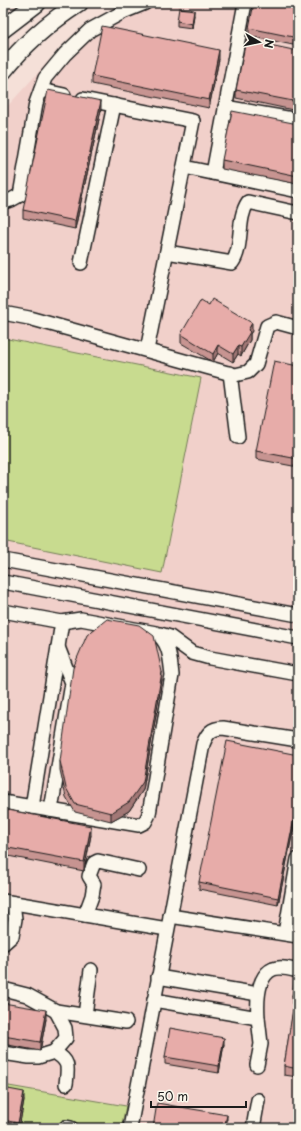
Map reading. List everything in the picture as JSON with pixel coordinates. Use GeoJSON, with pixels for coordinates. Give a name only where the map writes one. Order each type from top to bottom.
{"type":"FeatureCollection","features":[{"type":"Feature","properties":{"kind":"main road"},"geometry":{"type":"LineString","coordinates":[[3,29],[37,3]]}},
{"type":"Feature","properties":{"kind":"main road"},"geometry":{"type":"LineString","coordinates":[[6,64],[33,39],[79,3]]}},
{"type":"Feature","properties":{"kind":"street"},"geometry":{"type":"LineString","coordinates":[[3,202],[12,200],[20,195],[36,103],[45,78],[65,54],[90,30],[123,12],[145,3]]}},
{"type":"Feature","properties":{"kind":"street"},"geometry":{"type":"LineString","coordinates":[[213,173],[245,3]]}},
{"type":"Feature","properties":{"kind":"street"},"geometry":{"type":"LineString","coordinates":[[238,41],[253,44]]}},
{"type":"Feature","properties":{"kind":"street"},"geometry":{"type":"LineString","coordinates":[[41,90],[193,121],[147,350]]}},
{"type":"Feature","properties":{"kind":"street"},"geometry":{"type":"LineString","coordinates":[[82,263],[114,105]]}},
{"type":"Feature","properties":{"kind":"street"},"geometry":{"type":"LineString","coordinates":[[225,107],[298,120]]}},
{"type":"Feature","properties":{"kind":"street"},"geometry":{"type":"LineString","coordinates":[[184,167],[298,191]]}},
{"type":"Feature","properties":{"kind":"street"},"geometry":{"type":"LineString","coordinates":[[167,252],[232,263],[237,250],[244,210],[248,202],[298,213]]}},
{"type":"Feature","properties":{"kind":"street"},"geometry":{"type":"LineString","coordinates":[[3,313],[29,318],[235,375],[248,372],[256,364],[267,326],[276,322],[298,328]]}},
{"type":"Feature","properties":{"kind":"street"},"geometry":{"type":"LineString","coordinates":[[230,373],[238,437]]}},
{"type":"Feature","properties":{"kind":"street"},"geometry":{"type":"LineString","coordinates":[[3,560],[298,615]]}},
{"type":"Feature","properties":{"kind":"street"},"geometry":{"type":"LineString","coordinates":[[3,582],[298,638]]}},
{"type":"Feature","properties":{"kind":"street"},"geometry":{"type":"LineString","coordinates":[[3,611],[62,622],[81,619],[156,633],[170,637],[192,653],[210,658],[298,674]]}},
{"type":"Feature","properties":{"kind":"street"},"geometry":{"type":"LineString","coordinates":[[32,807],[62,622]]}},
{"type":"Feature","properties":{"kind":"street"},"geometry":{"type":"LineString","coordinates":[[3,802],[139,825],[145,822],[149,814],[172,675],[170,655],[165,641],[156,633]]}},
{"type":"Feature","properties":{"kind":"street"},"geometry":{"type":"LineString","coordinates":[[51,810],[72,683],[58,647]]}},
{"type":"Feature","properties":{"kind":"street"},"geometry":{"type":"LineString","coordinates":[[130,1128],[167,929],[203,744],[206,736],[216,728],[223,728],[298,740]]}},
{"type":"Feature","properties":{"kind":"street"},"geometry":{"type":"LineString","coordinates":[[285,933],[298,859]]}},
{"type":"Feature","properties":{"kind":"street"},"geometry":{"type":"LineString","coordinates":[[85,915],[92,896],[94,884],[89,876],[94,863],[98,861],[139,870]]}},
{"type":"Feature","properties":{"kind":"street"},"geometry":{"type":"LineString","coordinates":[[8,902],[167,929]]}},
{"type":"Feature","properties":{"kind":"street"},"geometry":{"type":"LineString","coordinates":[[3,944],[12,936],[15,919],[8,902]]}},
{"type":"Feature","properties":{"kind":"street"},"geometry":{"type":"LineString","coordinates":[[170,916],[298,936]]}},
{"type":"Feature","properties":{"kind":"street"},"geometry":{"type":"LineString","coordinates":[[256,1065],[261,1044],[258,1018],[258,994],[265,974],[273,969],[282,968],[298,971]]}},
{"type":"Feature","properties":{"kind":"street"},"geometry":{"type":"LineString","coordinates":[[85,1015],[91,970]]}},
{"type":"Feature","properties":{"kind":"street"},"geometry":{"type":"LineString","coordinates":[[158,976],[258,994]]}},
{"type":"Feature","properties":{"kind":"street"},"geometry":{"type":"LineString","coordinates":[[3,989],[27,995],[56,1011],[126,1022]]}},
{"type":"Feature","properties":{"kind":"street"},"geometry":{"type":"LineString","coordinates":[[154,1000],[258,1018]]}},
{"type":"Feature","properties":{"kind":"street"},"geometry":{"type":"LineString","coordinates":[[3,1053],[29,1058],[54,1052],[66,1038],[66,1028],[56,1011]]}},
{"type":"Feature","properties":{"kind":"street"},"geometry":{"type":"LineString","coordinates":[[54,1052],[63,1057],[67,1063],[68,1070],[66,1084]]}},
{"type":"Feature","properties":{"kind":"street"},"geometry":{"type":"LineString","coordinates":[[253,1128],[258,1100]]}},
{"type":"Feature","properties":{"kind":"shaded area"},"geometry":{"type":"Polygon","coordinates":[[[133,3],[298,3],[298,1128],[3,1128],[3,111],[47,63],[120,9],[133,3]]]}},
{"type":"Feature","properties":{"kind":"green space"},"geometry":{"type":"Polygon","coordinates":[[[3,338],[201,378],[162,573],[3,541],[3,338]]]}},
{"type":"Feature","properties":{"kind":"green space"},"geometry":{"type":"Polygon","coordinates":[[[3,1085],[126,1106],[121,1128],[3,1128],[3,1085]]]}},
{"type":"Feature","properties":{"kind":"building"},"geometry":{"type":"Polygon","coordinates":[[[254,3],[298,3],[298,38],[249,28],[254,3]]]}},
{"type":"Feature","properties":{"kind":"building"},"geometry":{"type":"Polygon","coordinates":[[[179,8],[194,10],[192,24],[177,21],[179,8]]]}},
{"type":"Feature","properties":{"kind":"building"},"geometry":{"type":"Polygon","coordinates":[[[102,26],[219,50],[209,100],[92,76],[102,26]]]}},
{"type":"Feature","properties":{"kind":"building"},"geometry":{"type":"Polygon","coordinates":[[[246,40],[298,51],[298,102],[236,90],[246,40]]]}},
{"type":"Feature","properties":{"kind":"building"},"geometry":{"type":"Polygon","coordinates":[[[48,90],[101,101],[75,221],[23,210],[48,90]]]}},
{"type":"Feature","properties":{"kind":"building"},"geometry":{"type":"Polygon","coordinates":[[[232,111],[298,124],[298,176],[222,160],[232,111]]]}},
{"type":"Feature","properties":{"kind":"building"},"geometry":{"type":"Polygon","coordinates":[[[212,299],[252,323],[248,330],[250,332],[241,347],[238,346],[233,354],[218,345],[213,354],[181,334],[201,300],[209,305],[212,299]]]}},
{"type":"Feature","properties":{"kind":"building"},"geometry":{"type":"Polygon","coordinates":[[[274,361],[298,366],[298,459],[256,451],[274,361]]]}},
{"type":"Feature","properties":{"kind":"building"},"geometry":{"type":"Polygon","coordinates":[[[107,619],[139,625],[154,636],[162,672],[143,782],[129,802],[111,813],[75,804],[66,788],[60,761],[73,668],[87,635],[107,619]]]}},
{"type":"Feature","properties":{"kind":"building"},"geometry":{"type":"Polygon","coordinates":[[[227,741],[298,755],[298,799],[278,898],[199,882],[227,741]]]}},
{"type":"Feature","properties":{"kind":"building"},"geometry":{"type":"Polygon","coordinates":[[[3,809],[91,826],[84,862],[3,847],[3,809]]]}},
{"type":"Feature","properties":{"kind":"building"},"geometry":{"type":"Polygon","coordinates":[[[295,976],[298,976],[298,1069],[284,1066],[295,996],[292,996],[295,976]]]}},
{"type":"Feature","properties":{"kind":"building"},"geometry":{"type":"Polygon","coordinates":[[[3,1003],[46,1010],[40,1042],[3,1036],[3,1003]]]}},
{"type":"Feature","properties":{"kind":"building"},"geometry":{"type":"Polygon","coordinates":[[[170,1028],[224,1038],[219,1066],[165,1057],[170,1028]]]}},
{"type":"Feature","properties":{"kind":"building"},"geometry":{"type":"Polygon","coordinates":[[[3,1088],[24,1092],[18,1123],[3,1120],[3,1088]]]}},
{"type":"Feature","properties":{"kind":"building"},"geometry":{"type":"Polygon","coordinates":[[[157,1103],[227,1115],[224,1128],[153,1128],[157,1103]]]}}]}
